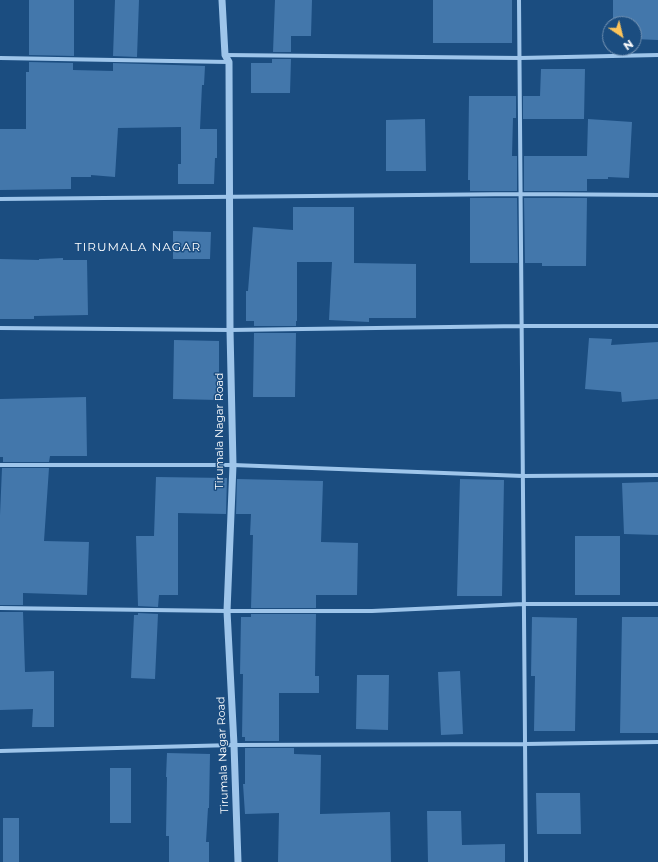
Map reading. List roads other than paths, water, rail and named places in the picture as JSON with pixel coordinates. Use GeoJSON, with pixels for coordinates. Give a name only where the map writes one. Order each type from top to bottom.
{"type":"FeatureCollection","features":[{"type":"Feature","properties":{"kind":"street","name":"Tirumala Nagar Road"},"geometry":{"type":"LineString","coordinates":[[222,0],[225,54],[229,62],[232,465],[227,611],[238,862]]}},
{"type":"Feature","properties":{"kind":"street"},"geometry":{"type":"LineString","coordinates":[[519,0],[526,862]]}},
{"type":"Feature","properties":{"kind":"street"},"geometry":{"type":"LineString","coordinates":[[225,54],[520,58],[658,55]]}},
{"type":"Feature","properties":{"kind":"street"},"geometry":{"type":"LineString","coordinates":[[0,58],[229,62]]}},
{"type":"Feature","properties":{"kind":"street"},"geometry":{"type":"LineString","coordinates":[[0,199],[521,194],[658,195]]}},
{"type":"Feature","properties":{"kind":"street"},"geometry":{"type":"LineString","coordinates":[[0,328],[230,330],[522,326],[658,326]]}},
{"type":"Feature","properties":{"kind":"street"},"geometry":{"type":"LineString","coordinates":[[0,465],[232,465],[523,476],[658,475]]}},
{"type":"Feature","properties":{"kind":"street"},"geometry":{"type":"LineString","coordinates":[[0,608],[372,611],[524,604],[658,604]]}},
{"type":"Feature","properties":{"kind":"street"},"geometry":{"type":"LineString","coordinates":[[0,751],[234,745],[658,742]]}},
{"type":"Feature","properties":{"kind":"district","name":"TIRUMALA NAGAR"},"geometry":{"type":"Point","coordinates":[138,247]}}]}
